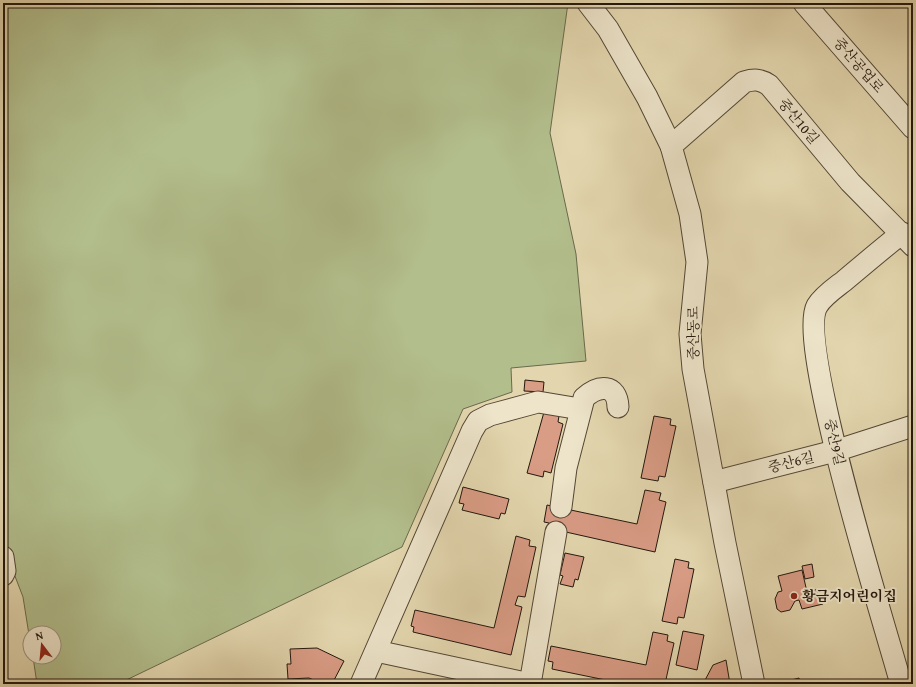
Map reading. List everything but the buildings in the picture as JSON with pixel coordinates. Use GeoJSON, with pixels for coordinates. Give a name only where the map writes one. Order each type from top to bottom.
{"type":"FeatureCollection","features":[{"type":"Feature","properties":{"kind":"street","name":"중산동로"},"geometry":{"type":"LineString","coordinates":[[588,3],[608,29],[647,97],[671,146],[690,214],[697,262],[690,334],[693,369],[725,543],[754,684]]}},
{"type":"Feature","properties":{"kind":"street","name":"중산공업로"},"geometry":{"type":"LineString","coordinates":[[804,3],[913,128]]}},
{"type":"Feature","properties":{"kind":"street","name":"중산10길"},"geometry":{"type":"LineString","coordinates":[[671,146],[744,82],[762,80],[769,85],[850,182],[907,239]]}},
{"type":"Feature","properties":{"kind":"street","name":"중산9길"},"geometry":{"type":"LineString","coordinates":[[901,684],[835,451],[813,326],[817,306],[830,293],[907,239]]}},
{"type":"Feature","properties":{"kind":"street"},"geometry":{"type":"LineString","coordinates":[[561,507],[566,468],[584,398],[593,390],[605,388],[614,392],[618,398],[618,407]]}},
{"type":"Feature","properties":{"kind":"street"},"geometry":{"type":"LineString","coordinates":[[361,684],[472,431],[478,421],[490,415],[538,402],[580,409]]}},
{"type":"Feature","properties":{"kind":"street","name":"중산6길"},"geometry":{"type":"LineString","coordinates":[[714,482],[835,451],[913,426]]}},
{"type":"Feature","properties":{"kind":"street"},"geometry":{"type":"LineString","coordinates":[[376,651],[530,684],[556,532]]}},
{"type":"Feature","properties":{"kind":"street"},"geometry":{"type":"LineString","coordinates":[[3,557],[5,571],[3,575]]}},
{"type":"Feature","properties":{"kind":"green space"},"geometry":{"type":"Polygon","coordinates":[[[3,3],[568,3],[550,133],[576,254],[586,361],[511,368],[512,392],[463,409],[402,547],[118,684],[37,684],[34,665],[62,665],[62,625],[27,625],[23,597],[3,545],[3,3]]]}},
{"type":"Feature","properties":{"kind":"place","name":"황금지어린이집"},"geometry":{"type":"Point","coordinates":[794,596]}}]}
